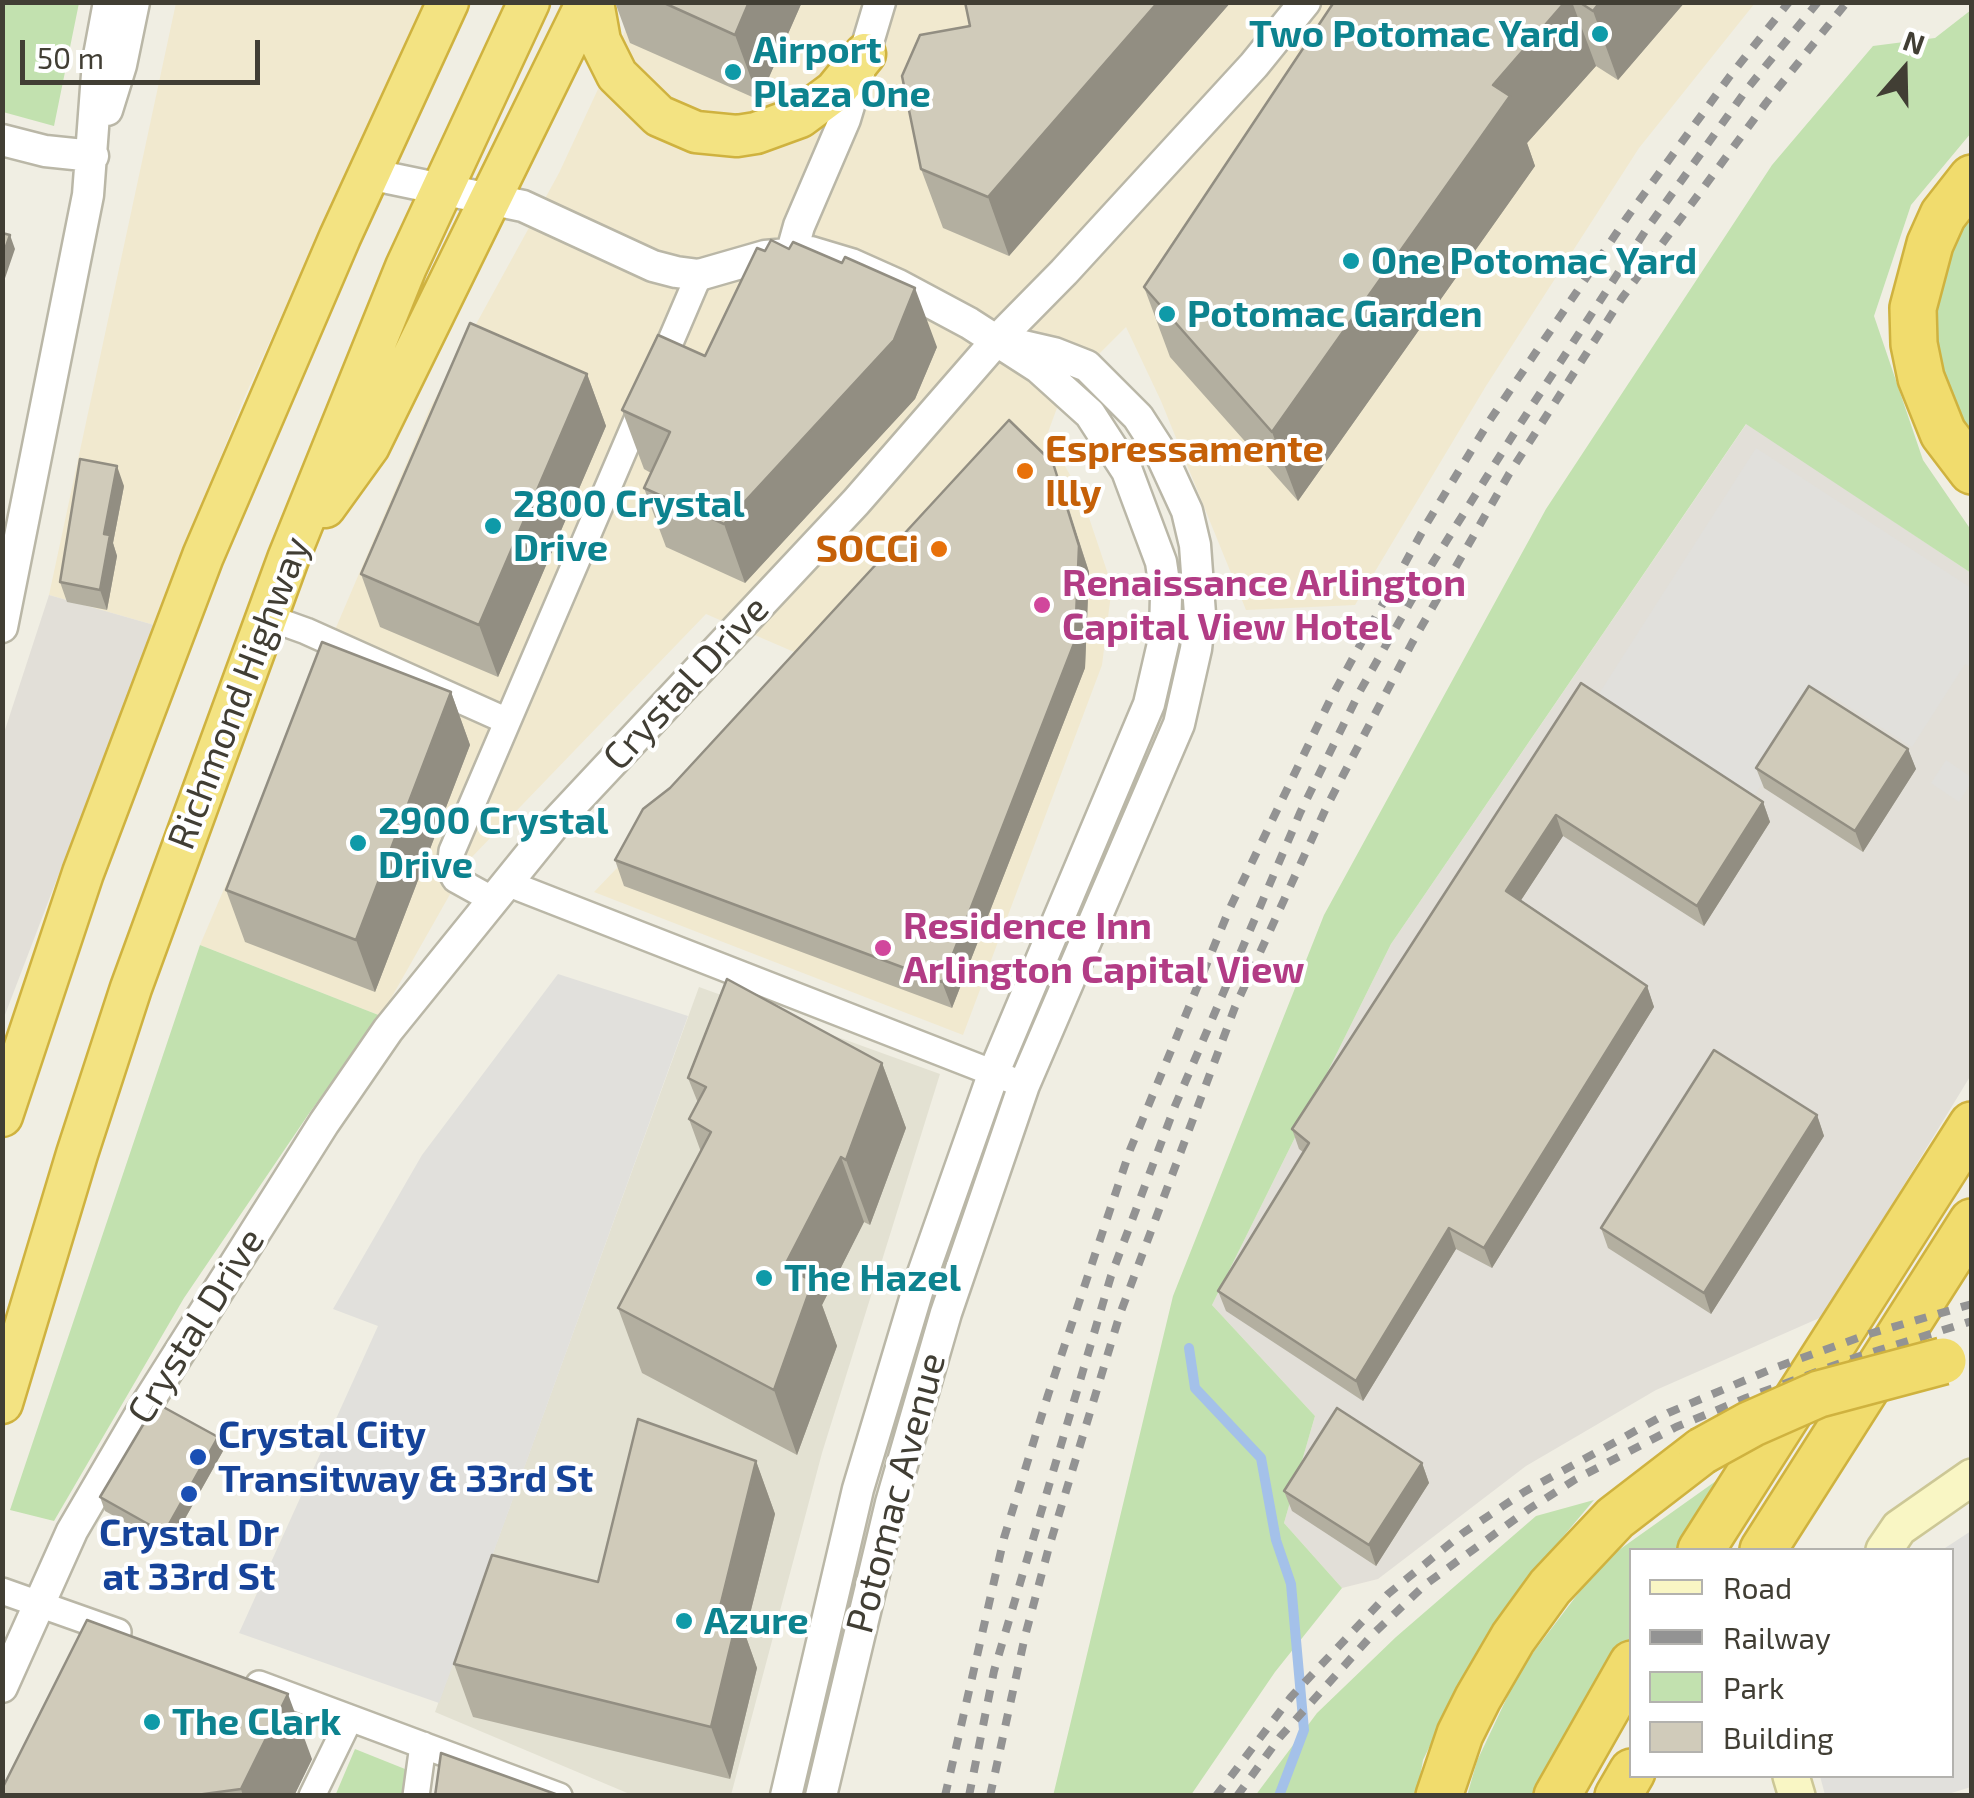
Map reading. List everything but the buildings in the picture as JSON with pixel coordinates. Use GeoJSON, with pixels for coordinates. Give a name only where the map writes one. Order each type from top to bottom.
{"type":"FeatureCollection","features":[{"type":"Feature","properties":{"kind":"highway"},"geometry":{"type":"LineString","coordinates":[[2,1116],[83,873],[190,590],[272,390],[448,2]]}},
{"type":"Feature","properties":{"kind":"highway","name":"Richmond Highway"},"geometry":{"type":"LineString","coordinates":[[2,1403],[131,988],[288,559],[386,315],[529,2]]}},
{"type":"Feature","properties":{"kind":"highway"},"geometry":{"type":"LineString","coordinates":[[590,2],[604,51],[629,90],[659,116],[696,132],[726,136],[756,133],[800,117],[835,91],[865,54]]}},
{"type":"Feature","properties":{"kind":"highway"},"geometry":{"type":"LineString","coordinates":[[288,559],[368,446],[590,2]]}},
{"type":"Feature","properties":{"kind":"highway"},"geometry":{"type":"LineString","coordinates":[[1972,178],[1943,215],[1930,244],[1913,308],[1920,378],[1943,432],[1972,471]]}},
{"type":"Feature","properties":{"kind":"highway"},"geometry":{"type":"LineString","coordinates":[[1702,1548],[1972,1125]]}},
{"type":"Feature","properties":{"kind":"highway"},"geometry":{"type":"LineString","coordinates":[[1764,1548],[1972,1222]]}},
{"type":"Feature","properties":{"kind":"highway"},"geometry":{"type":"LineString","coordinates":[[1439,1796],[1460,1734],[1514,1638],[1550,1587],[1615,1518],[1702,1451],[1750,1424],[1820,1394],[1957,1358]]}},
{"type":"Feature","properties":{"kind":"highway"},"geometry":{"type":"LineString","coordinates":[[1557,1796],[1629,1669]]}},
{"type":"Feature","properties":{"kind":"main road"},"geometry":{"type":"LineString","coordinates":[[1885,1548],[1899,1528],[1972,1477]]}},
{"type":"Feature","properties":{"kind":"street"},"geometry":{"type":"LineString","coordinates":[[2,627],[66,310],[92,156],[98,62],[109,2]]}},
{"type":"Feature","properties":{"kind":"street"},"geometry":{"type":"LineString","coordinates":[[92,156],[121,65],[134,2]]}},
{"type":"Feature","properties":{"kind":"street"},"geometry":{"type":"LineString","coordinates":[[792,252],[799,226],[845,119],[880,2]]}},
{"type":"Feature","properties":{"kind":"street","name":"Crystal Drive"},"geometry":{"type":"LineString","coordinates":[[2,1687],[72,1530],[198,1317],[388,1030],[572,805],[856,502],[997,340],[1254,66],[1306,2]]}},
{"type":"Feature","properties":{"kind":"street"},"geometry":{"type":"LineString","coordinates":[[2,140],[92,156]]}},
{"type":"Feature","properties":{"kind":"street"},"geometry":{"type":"LineString","coordinates":[[368,174],[523,206],[654,266],[699,274],[792,252],[811,252],[851,264],[997,340]]}},
{"type":"Feature","properties":{"kind":"street"},"geometry":{"type":"LineString","coordinates":[[699,274],[507,721],[449,860],[450,870],[456,879],[500,891],[1024,1085]]}},
{"type":"Feature","properties":{"kind":"street","name":"Potomac Avenue"},"geometry":{"type":"LineString","coordinates":[[786,1796],[840,1563],[892,1367],[994,1072],[1137,738],[1160,668],[1166,596],[1152,532],[1127,471],[1090,414],[1064,389],[997,340]]}},
{"type":"Feature","properties":{"kind":"street","name":"Potomac Avenue"},"geometry":{"type":"LineString","coordinates":[[821,1796],[865,1605],[946,1313],[1024,1085],[1179,724],[1189,690],[1200,614],[1195,545],[1187,511],[1172,472],[1138,418],[1086,366],[1054,353],[997,340]]}},
{"type":"Feature","properties":{"kind":"street"},"geometry":{"type":"LineString","coordinates":[[267,617],[507,721]]}},
{"type":"Feature","properties":{"kind":"street"},"geometry":{"type":"LineString","coordinates":[[2,1591],[138,1639]]}},
{"type":"Feature","properties":{"kind":"street"},"geometry":{"type":"LineString","coordinates":[[228,1673],[559,1796]]}},
{"type":"Feature","properties":{"kind":"street"},"geometry":{"type":"LineString","coordinates":[[312,1796],[350,1718]]}},
{"type":"Feature","properties":{"kind":"street"},"geometry":{"type":"LineString","coordinates":[[416,1796],[423,1745]]}},
{"type":"Feature","properties":{"kind":"shaded area"},"geometry":{"type":"Polygon","coordinates":[[[1325,2],[1389,26],[1410,3],[1755,3],[1639,148],[1486,386],[1355,605],[1246,610],[1161,401],[1126,327],[1064,389],[1047,435],[1081,494],[1112,586],[1102,665],[963,1035],[594,892],[815,661],[706,614],[470,859],[381,1016],[200,945],[430,408],[559,173],[638,3],[1325,2]]]}},
{"type":"Feature","properties":{"kind":"shaded area"},"geometry":{"type":"Polygon","coordinates":[[[176,3],[424,3],[244,398],[154,625],[49,595],[176,3]]]}},
{"type":"Feature","properties":{"kind":"shaded area"},"geometry":{"type":"Polygon","coordinates":[[[1747,423],[1971,573],[1971,1075],[1824,1316],[1656,1390],[1526,1466],[1378,1579],[1342,1588],[1284,1523],[1315,1416],[1212,1305],[1391,944],[1747,423]]]}},
{"type":"Feature","properties":{"kind":"shaded area"},"geometry":{"type":"Polygon","coordinates":[[[1756,448],[1971,588],[1971,667],[1965,664],[1912,747],[1824,691],[1748,805],[1593,703],[1756,448]]]}},
{"type":"Feature","properties":{"kind":"shaded area"},"geometry":{"type":"Polygon","coordinates":[[[49,595],[154,625],[3,1020],[3,736],[49,595]]]}},
{"type":"Feature","properties":{"kind":"shaded area"},"geometry":{"type":"Polygon","coordinates":[[[1946,760],[1971,777],[1959,802],[1931,783],[1946,760]]]}},
{"type":"Feature","properties":{"kind":"shaded area"},"geometry":{"type":"Polygon","coordinates":[[[558,974],[688,1016],[439,1703],[239,1633],[378,1326],[333,1309],[422,1155],[558,974]]]}},
{"type":"Feature","properties":{"kind":"shaded area"},"geometry":{"type":"Polygon","coordinates":[[[699,987],[940,1074],[822,1453],[731,1795],[632,1795],[435,1712],[699,987]]]}},
{"type":"Feature","properties":{"kind":"shaded area"},"geometry":{"type":"Polygon","coordinates":[[[1971,1531],[1971,1787],[1945,1795],[1825,1795],[1821,1778],[1954,1778],[1954,1548],[1945,1548],[1971,1531]]]}},
{"type":"Feature","properties":{"kind":"green space"},"geometry":{"type":"Polygon","coordinates":[[[2,3],[79,3],[54,126],[3,112],[2,3]]]}},
{"type":"Feature","properties":{"kind":"green space"},"geometry":{"type":"Polygon","coordinates":[[[1971,10],[1971,133],[1911,205],[1874,316],[1923,460],[1971,530],[1971,573],[1746,424],[1391,944],[1212,1305],[1315,1416],[1284,1523],[1342,1588],[1275,1672],[1191,1795],[1053,1796],[1173,1296],[1324,915],[1546,509],[1772,165],[1873,46],[1935,38],[1971,10]]]}},
{"type":"Feature","properties":{"kind":"green space"},"geometry":{"type":"Polygon","coordinates":[[[1971,209],[1971,442],[1965,436],[1929,342],[1942,245],[1971,209]]]}},
{"type":"Feature","properties":{"kind":"green space"},"geometry":{"type":"Polygon","coordinates":[[[200,945],[381,1016],[310,1112],[184,1298],[54,1521],[10,1510],[200,945]]]}},
{"type":"Feature","properties":{"kind":"green space"},"geometry":{"type":"Polygon","coordinates":[[[1730,1471],[1683,1548],[1629,1548],[1629,1639],[1536,1795],[1467,1796],[1477,1761],[1520,1670],[1602,1562],[1730,1471]]]}},
{"type":"Feature","properties":{"kind":"green space"},"geometry":{"type":"Polygon","coordinates":[[[1594,1500],[1518,1590],[1471,1662],[1423,1760],[1417,1795],[1255,1796],[1317,1713],[1396,1637],[1536,1516],[1594,1500]]]}},
{"type":"Feature","properties":{"kind":"green space"},"geometry":{"type":"Polygon","coordinates":[[[355,1749],[410,1771],[406,1795],[335,1796],[355,1749]]]}},
{"type":"Feature","properties":{"kind":"waterway"},"geometry":{"type":"LineString","coordinates":[[1189,1348],[1195,1388],[1261,1458],[1276,1540],[1291,1584],[1304,1730],[1279,1796]]}},
{"type":"Feature","properties":{"kind":"railway"},"geometry":{"type":"LineString","coordinates":[[945,1796],[1004,1538],[1048,1395],[1130,1150],[1229,910],[1330,700],[1427,523],[1490,420],[1628,216],[1789,2]]}},
{"type":"Feature","properties":{"kind":"railway"},"geometry":{"type":"LineString","coordinates":[[969,1796],[994,1671],[1111,1276],[1175,1106],[1300,813],[1360,691],[1432,564],[1513,435],[1646,230],[1747,89],[1818,2]]}},
{"type":"Feature","properties":{"kind":"railway"},"geometry":{"type":"LineString","coordinates":[[990,1796],[1049,1547],[1120,1314],[1235,1007],[1327,806],[1412,643],[1509,474],[1622,298],[1766,103],[1847,2]]}},
{"type":"Feature","properties":{"kind":"railway"},"geometry":{"type":"LineString","coordinates":[[1216,1796],[1291,1697],[1388,1594],[1463,1533],[1524,1492],[1668,1413],[1774,1368],[1869,1334],[1972,1304]]}},
{"type":"Feature","properties":{"kind":"railway"},"geometry":{"type":"LineString","coordinates":[[1237,1796],[1280,1737],[1372,1635],[1426,1584],[1529,1509],[1576,1479],[1676,1427],[1857,1357],[1972,1321]]}},
{"type":"Feature","properties":{"kind":"place","name":"Two Potomac Yard"},"geometry":{"type":"Point","coordinates":[1600,34]}},
{"type":"Feature","properties":{"kind":"place","name":"Airport Plaza One"},"geometry":{"type":"Point","coordinates":[733,72]}},
{"type":"Feature","properties":{"kind":"place","name":"One Potomac Yard"},"geometry":{"type":"Point","coordinates":[1351,261]}},
{"type":"Feature","properties":{"kind":"place","name":"Potomac Garden"},"geometry":{"type":"Point","coordinates":[1167,314]}},
{"type":"Feature","properties":{"kind":"place","name":"Espressamente Illy"},"geometry":{"type":"Point","coordinates":[1025,471]}},
{"type":"Feature","properties":{"kind":"place","name":"2800 Crystal Drive"},"geometry":{"type":"Point","coordinates":[493,526]}},
{"type":"Feature","properties":{"kind":"place","name":"SOCCi"},"geometry":{"type":"Point","coordinates":[939,549]}},
{"type":"Feature","properties":{"kind":"place","name":"Renaissance Arlington Capital View Hotel"},"geometry":{"type":"Point","coordinates":[1042,605]}},
{"type":"Feature","properties":{"kind":"place","name":"2900 Crystal Drive"},"geometry":{"type":"Point","coordinates":[358,843]}},
{"type":"Feature","properties":{"kind":"place","name":"Residence Inn Arlington Capital View"},"geometry":{"type":"Point","coordinates":[883,948]}},
{"type":"Feature","properties":{"kind":"place","name":"The Hazel"},"geometry":{"type":"Point","coordinates":[764,1278]}},
{"type":"Feature","properties":{"kind":"place","name":"Crystal City Transitway & 33rd St"},"geometry":{"type":"Point","coordinates":[198,1457]}},
{"type":"Feature","properties":{"kind":"place","name":"Crystal Dr at 33rd St"},"geometry":{"type":"Point","coordinates":[189,1494]}},
{"type":"Feature","properties":{"kind":"place","name":"Azure"},"geometry":{"type":"Point","coordinates":[684,1621]}},
{"type":"Feature","properties":{"kind":"place","name":"The Clark"},"geometry":{"type":"Point","coordinates":[152,1722]}}]}
